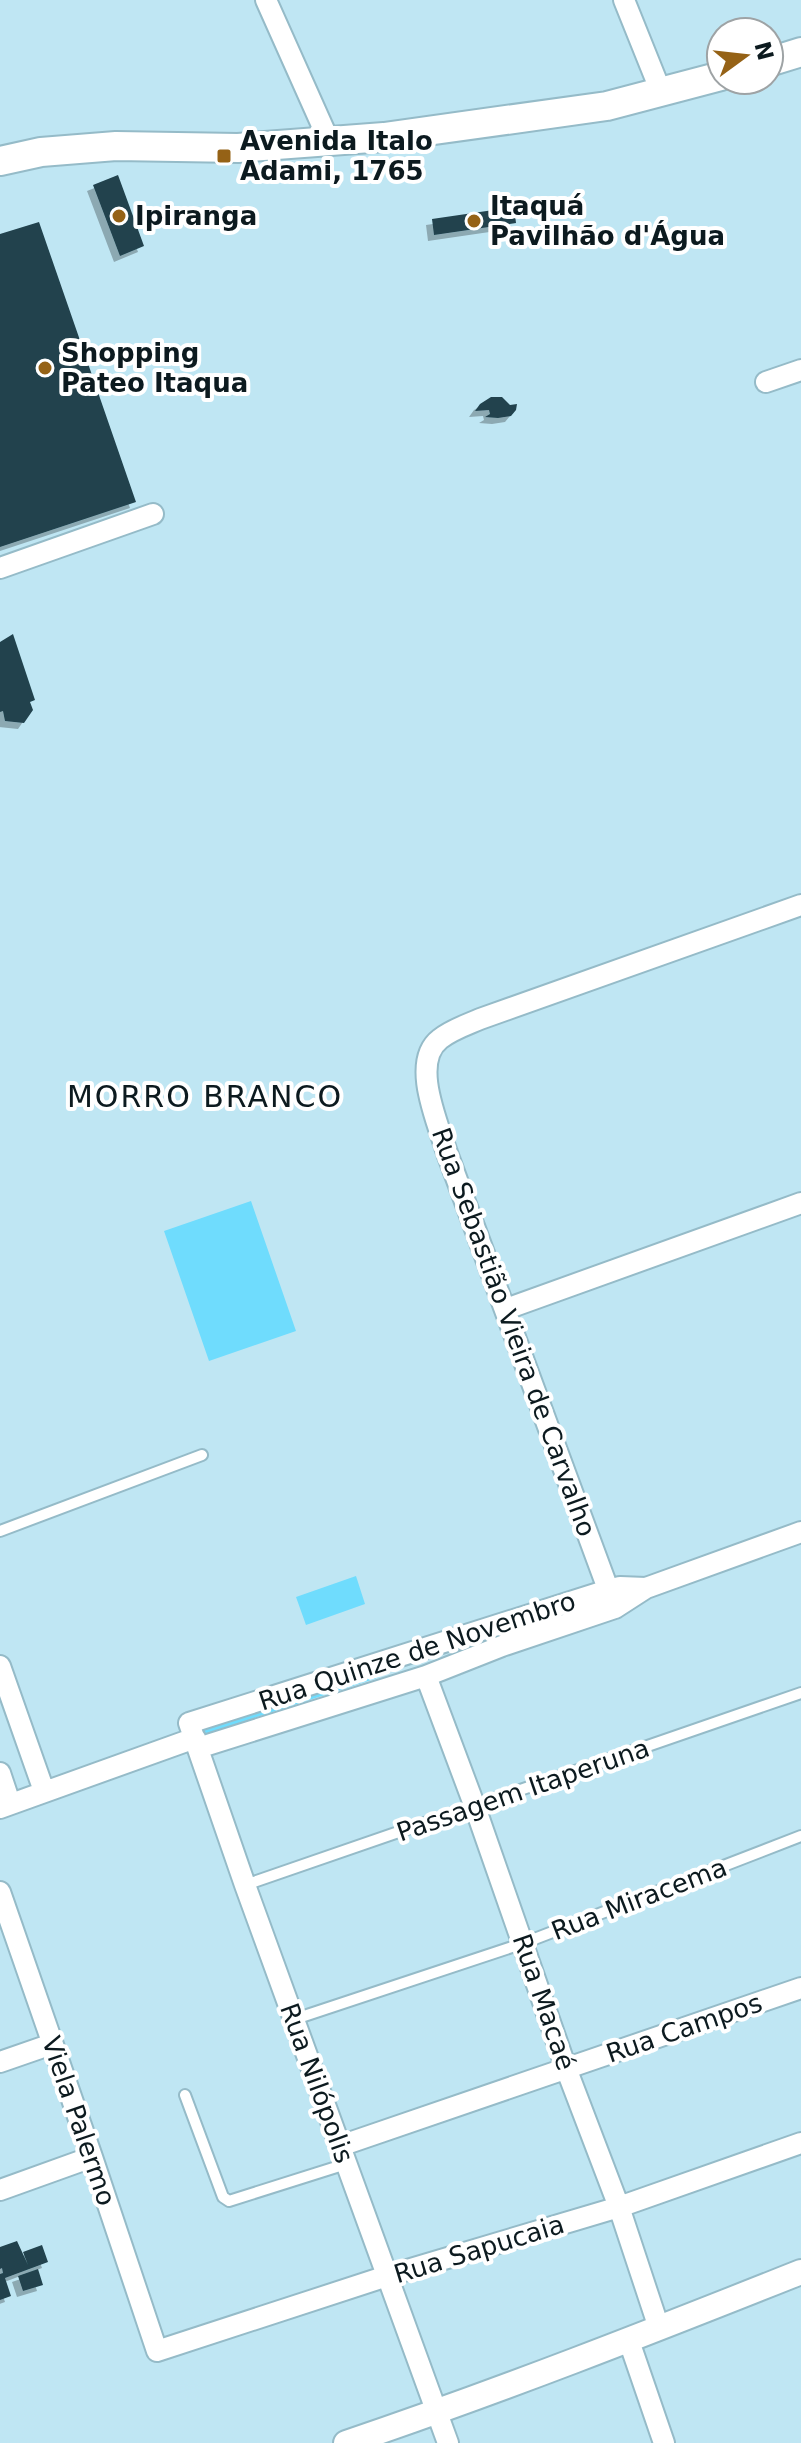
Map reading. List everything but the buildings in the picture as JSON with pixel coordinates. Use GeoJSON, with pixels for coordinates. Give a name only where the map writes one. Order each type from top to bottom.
{"type":"FeatureCollection","features":[{"type":"Feature","properties":{"kind":"main road"},"geometry":{"type":"LineString","coordinates":[[0,161],[41,152],[116,146],[238,148],[384,137],[607,106],[705,80]]}},
{"type":"Feature","properties":{"kind":"street"},"geometry":{"type":"LineString","coordinates":[[266,0],[329,141]]}},
{"type":"Feature","properties":{"kind":"street"},"geometry":{"type":"LineString","coordinates":[[624,0],[661,92]]}},
{"type":"Feature","properties":{"kind":"street"},"geometry":{"type":"LineString","coordinates":[[766,382],[801,370]]}},
{"type":"Feature","properties":{"kind":"street"},"geometry":{"type":"LineString","coordinates":[[0,568],[153,514]]}},
{"type":"Feature","properties":{"kind":"street","name":"Rua Sebastião Vieira de Carvalho"},"geometry":{"type":"LineString","coordinates":[[612,1599],[447,1153],[430,1097],[426,1061],[440,1039],[480,1019],[801,905]]}},
{"type":"Feature","properties":{"kind":"street"},"geometry":{"type":"LineString","coordinates":[[506,1309],[801,1203]]}},
{"type":"Feature","properties":{"kind":"street","name":"Rua Quinze de Novembro"},"geometry":{"type":"LineString","coordinates":[[5,1806],[194,1737],[389,1659],[612,1599],[801,1532]]}},
{"type":"Feature","properties":{"kind":"street","name":"Rua Quinze de Novembro"},"geometry":{"type":"LineString","coordinates":[[194,1737],[426,1676],[612,1599]]}},
{"type":"Feature","properties":{"kind":"street"},"geometry":{"type":"LineString","coordinates":[[389,1659],[397,1684]]}},
{"type":"Feature","properties":{"kind":"street"},"geometry":{"type":"LineString","coordinates":[[0,1666],[44,1791]]}},
{"type":"Feature","properties":{"kind":"street","name":"Rua Macaé"},"geometry":{"type":"LineString","coordinates":[[426,1676],[619,2207],[659,2328]]}},
{"type":"Feature","properties":{"kind":"street","name":"Rua Nilópolis"},"geometry":{"type":"LineString","coordinates":[[194,1737],[448,2443]]}},
{"type":"Feature","properties":{"kind":"street"},"geometry":{"type":"LineString","coordinates":[[0,1773],[5,1806]]}},
{"type":"Feature","properties":{"kind":"street","name":"Viela Palermo"},"geometry":{"type":"LineString","coordinates":[[0,1892],[8,1938],[52,2044],[157,2351]]}},
{"type":"Feature","properties":{"kind":"street","name":"Rua Campos"},"geometry":{"type":"LineString","coordinates":[[343,2155],[566,2068],[801,1988]]}},
{"type":"Feature","properties":{"kind":"street"},"geometry":{"type":"LineString","coordinates":[[0,2062],[52,2044]]}},
{"type":"Feature","properties":{"kind":"street","name":"Rua Sapucaia"},"geometry":{"type":"LineString","coordinates":[[157,2351],[387,2276],[619,2207],[801,2143]]}},
{"type":"Feature","properties":{"kind":"street"},"geometry":{"type":"LineString","coordinates":[[0,2190],[92,2157]]}},
{"type":"Feature","properties":{"kind":"street"},"geometry":{"type":"LineString","coordinates":[[346,2443],[629,2341],[801,2272]]}},
{"type":"Feature","properties":{"kind":"street"},"geometry":{"type":"LineString","coordinates":[[629,2341],[664,2443]]}},
{"type":"Feature","properties":{"kind":"lane"},"geometry":{"type":"LineString","coordinates":[[0,1531],[202,1455]]}},
{"type":"Feature","properties":{"kind":"lane","name":"Passagem Itaperuna"},"geometry":{"type":"LineString","coordinates":[[245,1885],[801,1693]]}},
{"type":"Feature","properties":{"kind":"lane","name":"Rua Miracema"},"geometry":{"type":"LineString","coordinates":[[295,2019],[524,1943],[801,1836]]}},
{"type":"Feature","properties":{"kind":"lane"},"geometry":{"type":"LineString","coordinates":[[185,2095],[223,2197],[229,2201],[343,2155]]}},
{"type":"Feature","properties":{"kind":"shaded area"},"geometry":{"type":"Polygon","coordinates":[[[251,1201],[296,1331],[209,1361],[164,1231],[251,1201]]]}},
{"type":"Feature","properties":{"kind":"shaded area"},"geometry":{"type":"Polygon","coordinates":[[[356,1576],[365,1604],[306,1625],[296,1597],[356,1576]]]}},
{"type":"Feature","properties":{"kind":"shaded area"},"geometry":{"type":"Polygon","coordinates":[[[379,1670],[380,1677],[202,1735],[202,1727],[379,1670]]]}},
{"type":"Feature","properties":{"kind":"place","name":"Avenida Italo Adami, 1765"},"geometry":{"type":"Point","coordinates":[224,156]}},
{"type":"Feature","properties":{"kind":"place","name":"Ipiranga"},"geometry":{"type":"Point","coordinates":[119,216]}},
{"type":"Feature","properties":{"kind":"place","name":"Itaquá Pavilhão d'Água"},"geometry":{"type":"Point","coordinates":[474,221]}},
{"type":"Feature","properties":{"kind":"place","name":"Shopping Pateo Itaqua"},"geometry":{"type":"Point","coordinates":[45,368]}},
{"type":"Feature","properties":{"kind":"district","name":"MORRO BRANCO"},"geometry":{"type":"Point","coordinates":[205,1096]}}]}
